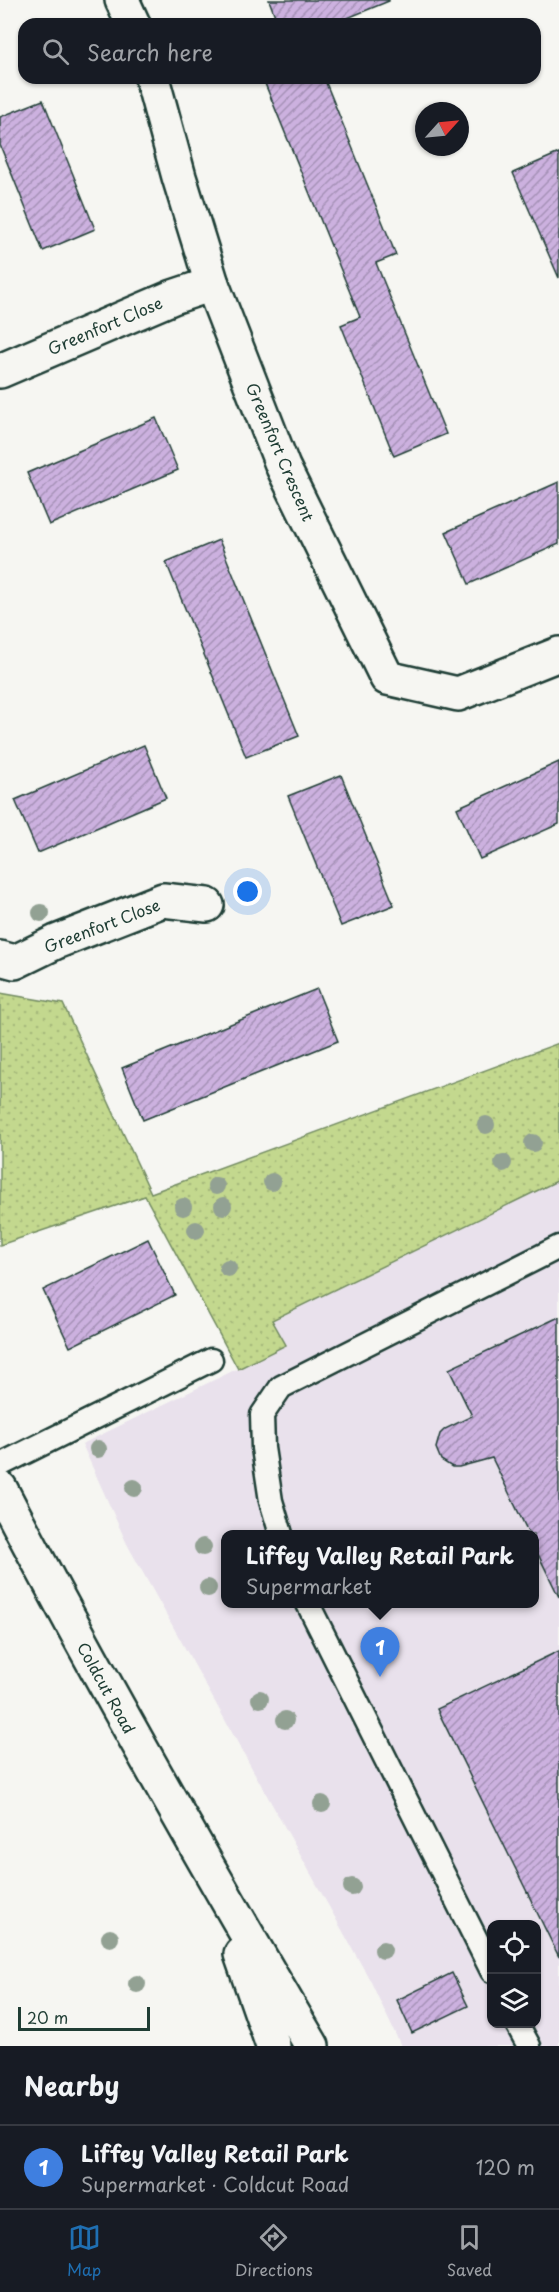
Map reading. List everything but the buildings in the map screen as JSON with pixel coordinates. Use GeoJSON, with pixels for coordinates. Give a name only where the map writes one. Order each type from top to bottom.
{"type":"FeatureCollection","features":[{"type":"Feature","properties":{"kind":"street"},"geometry":{"type":"LineString","coordinates":[[122,0],[130,18]]}},
{"type":"Feature","properties":{"kind":"street","name":"Greenfort Crescent"},"geometry":{"type":"LineString","coordinates":[[154,84],[212,284],[283,467],[387,678],[458,694],[559,654]]}},
{"type":"Feature","properties":{"kind":"street","name":"Greenfort Close"},"geometry":{"type":"LineString","coordinates":[[0,371],[172,297],[212,284]]}},
{"type":"Feature","properties":{"kind":"street","name":"Greenfort Close"},"geometry":{"type":"LineString","coordinates":[[0,958],[15,962],[56,942],[163,900],[207,904]]}},
{"type":"Feature","properties":{"kind":"street","name":"Coldcut Road"},"geometry":{"type":"LineString","coordinates":[[0,1488],[70,1623],[217,1885],[312,2046]]}},
{"type":"Feature","properties":{"kind":"street","name":"Coldcut Road"},"geometry":{"type":"LineString","coordinates":[[217,1885],[273,2046]]}},
{"type":"Feature","properties":{"kind":"lane"},"geometry":{"type":"LineString","coordinates":[[280,1530],[271,1502],[263,1448],[262,1415],[281,1388],[559,1246]]}},
{"type":"Feature","properties":{"kind":"lane"},"geometry":{"type":"LineString","coordinates":[[0,1465],[211,1360]]}},
{"type":"Feature","properties":{"kind":"lane"},"geometry":{"type":"LineString","coordinates":[[310,1608],[487,1961]]}},
{"type":"Feature","properties":{"kind":"lane"},"geometry":{"type":"LineString","coordinates":[[520,2028],[529,2046]]}},
{"type":"Feature","properties":{"kind":"shaded area"},"geometry":{"type":"Polygon","coordinates":[[[559,1180],[559,2046],[401,2046],[371,1982],[127,1544],[82,1444],[286,1345],[272,1321],[559,1180]]]}},
{"type":"Feature","properties":{"kind":"green space"},"geometry":{"type":"Polygon","coordinates":[[[0,993],[63,1004],[151,1193],[559,1043],[559,1180],[272,1320],[286,1345],[238,1369],[145,1196],[0,1245],[0,993]]]}},
{"type":"Feature","properties":{"kind":"place","name":"Liffey Valley Retail Park"},"geometry":{"type":"Point","coordinates":[380,1677]}}]}
